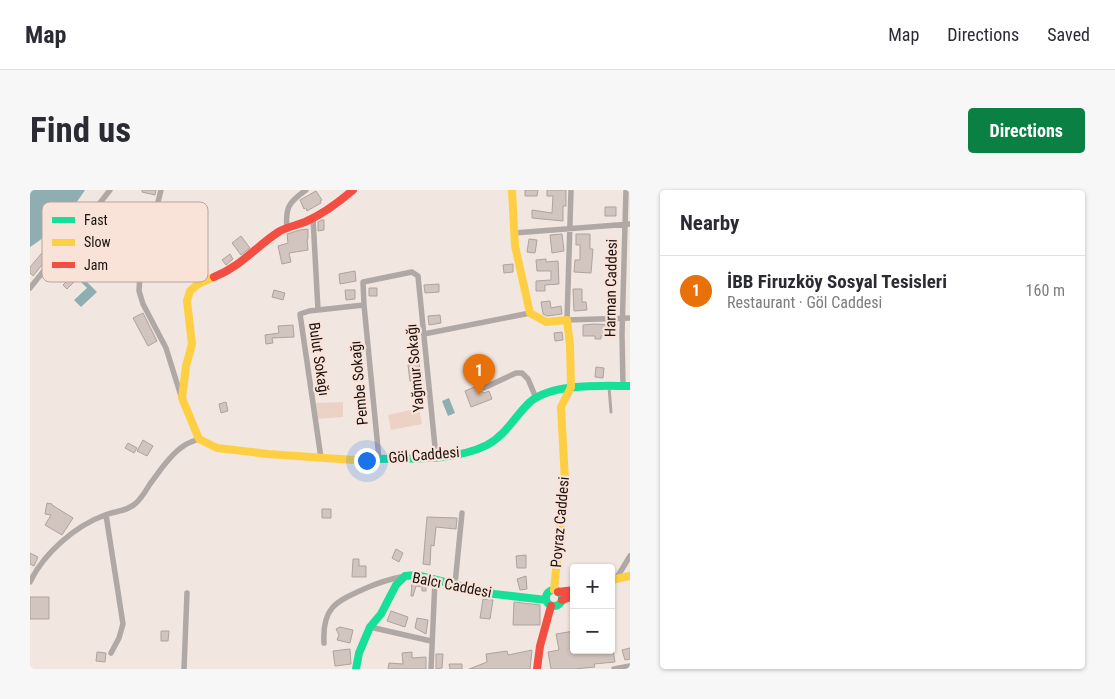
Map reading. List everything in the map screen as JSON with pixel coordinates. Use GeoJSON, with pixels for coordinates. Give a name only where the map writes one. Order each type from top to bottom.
{"type":"FeatureCollection","features":[{"type":"Feature","properties":{"kind":"street"},"geometry":{"type":"LineString","coordinates":[[101,202],[110,190]]}},
{"type":"Feature","properties":{"kind":"street"},"geometry":{"type":"LineString","coordinates":[[287,229],[288,206],[292,200],[306,190]]}},
{"type":"Feature","properties":{"kind":"street"},"geometry":{"type":"LineString","coordinates":[[208,280],[227,272],[249,257],[265,242],[287,229],[330,209],[353,190]]}},
{"type":"Feature","properties":{"kind":"street"},"geometry":{"type":"LineString","coordinates":[[512,190],[518,268],[530,313]]}},
{"type":"Feature","properties":{"kind":"street"},"geometry":{"type":"LineString","coordinates":[[567,320],[571,190]]}},
{"type":"Feature","properties":{"kind":"street","name":"Harman Caddesi"},"geometry":{"type":"LineString","coordinates":[[626,190],[627,224],[622,318],[626,386]]}},
{"type":"Feature","properties":{"kind":"street","name":"Bulut Sokağı"},"geometry":{"type":"LineString","coordinates":[[313,218],[318,310],[300,314],[321,458]]}},
{"type":"Feature","properties":{"kind":"street"},"geometry":{"type":"LineString","coordinates":[[514,233],[627,224]]}},
{"type":"Feature","properties":{"kind":"street","name":"Pembe Sokağı"},"geometry":{"type":"LineString","coordinates":[[379,459],[363,282],[412,272],[418,276]]}},
{"type":"Feature","properties":{"kind":"street"},"geometry":{"type":"LineString","coordinates":[[30,288],[42,273]]}},
{"type":"Feature","properties":{"kind":"street","name":"Yağmur Sokağı"},"geometry":{"type":"LineString","coordinates":[[418,276],[436,457]]}},
{"type":"Feature","properties":{"kind":"street"},"geometry":{"type":"LineString","coordinates":[[30,582],[37,568],[56,548],[85,523],[130,508],[137,502],[176,452],[199,438],[182,398],[166,348],[143,304],[139,291],[140,282]]}},
{"type":"Feature","properties":{"kind":"street"},"geometry":{"type":"LineString","coordinates":[[182,398],[186,366],[192,344],[187,301],[190,291],[203,282]]}},
{"type":"Feature","properties":{"kind":"street"},"geometry":{"type":"LineString","coordinates":[[318,310],[364,305]]}},
{"type":"Feature","properties":{"kind":"street"},"geometry":{"type":"LineString","coordinates":[[424,334],[530,313],[546,322],[630,318]]}},
{"type":"Feature","properties":{"kind":"street","name":"Poyraz Caddesi"},"geometry":{"type":"LineString","coordinates":[[556,591],[565,481],[561,407],[570,387],[570,345],[567,320]]}},
{"type":"Feature","properties":{"kind":"street"},"geometry":{"type":"LineString","coordinates":[[484,388],[493,382],[516,373],[522,373],[528,379],[536,398]]}},
{"type":"Feature","properties":{"kind":"street","name":"Göl Caddesi"},"geometry":{"type":"LineString","coordinates":[[199,438],[217,448],[230,451],[321,458],[379,459],[436,457],[462,453],[486,444],[500,436],[530,402],[536,398],[570,387],[626,386]]}},
{"type":"Feature","properties":{"kind":"street"},"geometry":{"type":"LineString","coordinates":[[455,584],[462,513]]}},
{"type":"Feature","properties":{"kind":"street"},"geometry":{"type":"LineString","coordinates":[[106,515],[123,624],[120,638],[111,653]]}},
{"type":"Feature","properties":{"kind":"street"},"geometry":{"type":"LineString","coordinates":[[615,578],[630,556]]}},
{"type":"Feature","properties":{"kind":"street"},"geometry":{"type":"LineString","coordinates":[[324,643],[323,631],[326,617],[338,601],[377,583],[405,576]]}},
{"type":"Feature","properties":{"kind":"street","name":"Balcı Caddesi"},"geometry":{"type":"LineString","coordinates":[[356,669],[359,654],[370,627],[381,614],[396,585],[405,576],[416,576],[494,594],[549,603]]}},
{"type":"Feature","properties":{"kind":"street"},"geometry":{"type":"LineString","coordinates":[[615,579],[630,576]]}},
{"type":"Feature","properties":{"kind":"street"},"geometry":{"type":"LineString","coordinates":[[431,669],[435,580]]}},
{"type":"Feature","properties":{"kind":"street"},"geometry":{"type":"LineString","coordinates":[[537,669],[549,603],[548,594],[556,591],[570,590]]}},
{"type":"Feature","properties":{"kind":"street"},"geometry":{"type":"LineString","coordinates":[[556,591],[561,595],[562,600]]}},
{"type":"Feature","properties":{"kind":"street"},"geometry":{"type":"LineString","coordinates":[[184,669],[186,593]]}},
{"type":"Feature","properties":{"kind":"street"},"geometry":{"type":"LineString","coordinates":[[549,603],[558,605],[562,600],[570,597]]}},
{"type":"Feature","properties":{"kind":"street"},"geometry":{"type":"LineString","coordinates":[[370,627],[431,641]]}},
{"type":"Feature","properties":{"kind":"street"},"geometry":{"type":"LineString","coordinates":[[614,669],[630,666]]}},
{"type":"Feature","properties":{"kind":"lane"},"geometry":{"type":"LineString","coordinates":[[609,386],[610,412]]}},
{"type":"Feature","properties":{"kind":"shaded area"},"geometry":{"type":"Polygon","coordinates":[[[343,402],[343,417],[317,419],[316,403],[343,402]]]}},
{"type":"Feature","properties":{"kind":"shaded area"},"geometry":{"type":"Polygon","coordinates":[[[419,408],[422,424],[391,430],[388,415],[419,408]]]}},
{"type":"Feature","properties":{"kind":"water"},"geometry":{"type":"Polygon","coordinates":[[[30,190],[85,190],[77,202],[42,202],[42,239],[30,247],[30,190]]]}},
{"type":"Feature","properties":{"kind":"water"},"geometry":{"type":"Polygon","coordinates":[[[81,282],[87,282],[97,292],[81,307],[74,300],[87,288],[81,282]]]}},
{"type":"Feature","properties":{"kind":"water"},"geometry":{"type":"Polygon","coordinates":[[[449,398],[455,413],[448,416],[442,401],[449,398]]]}},
{"type":"Feature","properties":{"kind":"building"},"geometry":{"type":"Polygon","coordinates":[[[142,190],[156,190],[155,195],[142,192],[142,190]]]}},
{"type":"Feature","properties":{"kind":"building"},"geometry":{"type":"Polygon","coordinates":[[[525,190],[538,190],[537,196],[525,196],[525,190]]]}},
{"type":"Feature","properties":{"kind":"building"},"geometry":{"type":"Polygon","coordinates":[[[547,190],[566,190],[566,206],[563,206],[563,221],[532,218],[532,210],[552,213],[553,196],[547,196],[547,190]]]}},
{"type":"Feature","properties":{"kind":"building"},"geometry":{"type":"Polygon","coordinates":[[[316,191],[322,200],[320,201],[321,203],[307,211],[300,200],[316,191]]]}},
{"type":"Feature","properties":{"kind":"building"},"geometry":{"type":"Polygon","coordinates":[[[605,207],[616,207],[616,216],[605,216],[605,207]]]}},
{"type":"Feature","properties":{"kind":"building"},"geometry":{"type":"Polygon","coordinates":[[[324,220],[324,230],[318,231],[318,222],[324,220]]]}},
{"type":"Feature","properties":{"kind":"building"},"geometry":{"type":"Polygon","coordinates":[[[308,229],[308,250],[289,253],[291,262],[282,264],[278,246],[288,243],[287,234],[308,229]]]}},
{"type":"Feature","properties":{"kind":"building"},"geometry":{"type":"Polygon","coordinates":[[[562,234],[564,251],[552,253],[550,235],[562,234]]]}},
{"type":"Feature","properties":{"kind":"building"},"geometry":{"type":"Polygon","coordinates":[[[576,234],[590,234],[590,249],[593,249],[591,273],[574,272],[575,260],[580,260],[580,245],[576,245],[576,234]]]}},
{"type":"Feature","properties":{"kind":"building"},"geometry":{"type":"Polygon","coordinates":[[[241,236],[250,248],[241,255],[232,243],[241,236]]]}},
{"type":"Feature","properties":{"kind":"building"},"geometry":{"type":"Polygon","coordinates":[[[529,239],[537,240],[535,253],[527,252],[529,239]]]}},
{"type":"Feature","properties":{"kind":"building"},"geometry":{"type":"Polygon","coordinates":[[[42,253],[42,265],[33,276],[30,273],[30,267],[42,253]]]}},
{"type":"Feature","properties":{"kind":"building"},"geometry":{"type":"Polygon","coordinates":[[[230,254],[233,259],[226,265],[222,260],[230,254]]]}},
{"type":"Feature","properties":{"kind":"building"},"geometry":{"type":"Polygon","coordinates":[[[546,259],[546,262],[558,261],[559,284],[545,285],[545,291],[536,291],[536,281],[551,280],[551,271],[537,271],[536,260],[546,259]]]}},
{"type":"Feature","properties":{"kind":"building"},"geometry":{"type":"Polygon","coordinates":[[[513,264],[513,272],[504,273],[503,265],[513,264]]]}},
{"type":"Feature","properties":{"kind":"building"},"geometry":{"type":"Polygon","coordinates":[[[355,271],[356,281],[340,284],[339,274],[355,271]]]}},
{"type":"Feature","properties":{"kind":"building"},"geometry":{"type":"Polygon","coordinates":[[[66,282],[74,282],[67,289],[63,285],[66,282]]]}},
{"type":"Feature","properties":{"kind":"building"},"geometry":{"type":"Polygon","coordinates":[[[439,284],[439,292],[425,293],[424,285],[439,284]]]}},
{"type":"Feature","properties":{"kind":"building"},"geometry":{"type":"Polygon","coordinates":[[[369,288],[377,288],[377,296],[369,296],[369,288]]]}},
{"type":"Feature","properties":{"kind":"building"},"geometry":{"type":"Polygon","coordinates":[[[573,289],[582,289],[582,302],[586,302],[587,310],[574,311],[573,289]]]}},
{"type":"Feature","properties":{"kind":"building"},"geometry":{"type":"Polygon","coordinates":[[[274,290],[285,293],[283,300],[272,297],[274,290]]]}},
{"type":"Feature","properties":{"kind":"building"},"geometry":{"type":"Polygon","coordinates":[[[345,290],[355,290],[355,299],[346,300],[345,290]]]}},
{"type":"Feature","properties":{"kind":"building"},"geometry":{"type":"Polygon","coordinates":[[[550,301],[551,308],[561,306],[562,314],[547,316],[543,314],[541,302],[550,301]]]}},
{"type":"Feature","properties":{"kind":"building"},"geometry":{"type":"Polygon","coordinates":[[[143,313],[157,341],[148,346],[133,318],[143,313]]]}},
{"type":"Feature","properties":{"kind":"building"},"geometry":{"type":"Polygon","coordinates":[[[440,315],[441,323],[429,325],[428,316],[440,315]]]}},
{"type":"Feature","properties":{"kind":"building"},"geometry":{"type":"Polygon","coordinates":[[[293,325],[294,337],[272,338],[273,343],[266,344],[265,335],[279,333],[278,326],[293,325]]]}},
{"type":"Feature","properties":{"kind":"building"},"geometry":{"type":"Polygon","coordinates":[[[583,325],[616,325],[616,335],[601,336],[601,339],[595,339],[595,336],[583,336],[583,325]]]}},
{"type":"Feature","properties":{"kind":"building"},"geometry":{"type":"Polygon","coordinates":[[[562,332],[563,340],[555,341],[554,333],[562,332]]]}},
{"type":"Feature","properties":{"kind":"building"},"geometry":{"type":"Polygon","coordinates":[[[419,363],[422,379],[410,381],[408,365],[419,363]]]}},
{"type":"Feature","properties":{"kind":"building"},"geometry":{"type":"Polygon","coordinates":[[[467,364],[476,364],[476,371],[467,371],[467,364]]]}},
{"type":"Feature","properties":{"kind":"building"},"geometry":{"type":"Polygon","coordinates":[[[596,367],[604,368],[603,378],[595,377],[596,367]]]}},
{"type":"Feature","properties":{"kind":"building"},"geometry":{"type":"Polygon","coordinates":[[[482,384],[479,387],[480,390],[484,393],[489,391],[492,399],[471,407],[465,391],[482,384]]]}},
{"type":"Feature","properties":{"kind":"building"},"geometry":{"type":"Polygon","coordinates":[[[226,402],[228,411],[221,413],[219,404],[226,402]]]}},
{"type":"Feature","properties":{"kind":"building"},"geometry":{"type":"Polygon","coordinates":[[[143,440],[153,446],[147,456],[137,451],[143,440]]]}},
{"type":"Feature","properties":{"kind":"building"},"geometry":{"type":"Polygon","coordinates":[[[128,443],[137,448],[134,453],[125,448],[128,443]]]}},
{"type":"Feature","properties":{"kind":"building"},"geometry":{"type":"Polygon","coordinates":[[[47,503],[52,504],[73,518],[62,535],[45,525],[51,515],[45,514],[47,503]]]}},
{"type":"Feature","properties":{"kind":"building"},"geometry":{"type":"Polygon","coordinates":[[[322,509],[331,509],[331,518],[322,518],[322,509]]]}},
{"type":"Feature","properties":{"kind":"building"},"geometry":{"type":"Polygon","coordinates":[[[427,517],[457,518],[456,529],[436,527],[434,546],[431,545],[430,565],[423,564],[427,517]]]}},
{"type":"Feature","properties":{"kind":"building"},"geometry":{"type":"Polygon","coordinates":[[[396,549],[403,553],[399,562],[392,558],[396,549]]]}},
{"type":"Feature","properties":{"kind":"building"},"geometry":{"type":"Polygon","coordinates":[[[30,553],[38,557],[34,566],[30,564],[30,553]]]}},
{"type":"Feature","properties":{"kind":"building"},"geometry":{"type":"Polygon","coordinates":[[[526,555],[526,568],[517,568],[516,556],[526,555]]]}},
{"type":"Feature","properties":{"kind":"building"},"geometry":{"type":"Polygon","coordinates":[[[353,559],[359,559],[359,566],[366,566],[366,577],[352,577],[353,559]]]}},
{"type":"Feature","properties":{"kind":"building"},"geometry":{"type":"Polygon","coordinates":[[[526,576],[527,589],[520,590],[517,579],[526,576]]]}},
{"type":"Feature","properties":{"kind":"building"},"geometry":{"type":"Polygon","coordinates":[[[412,581],[426,583],[426,591],[422,591],[422,587],[416,586],[413,596],[411,596],[412,581]]]}},
{"type":"Feature","properties":{"kind":"building"},"geometry":{"type":"Polygon","coordinates":[[[30,597],[49,597],[49,619],[30,619],[30,597]]]}},
{"type":"Feature","properties":{"kind":"building"},"geometry":{"type":"Polygon","coordinates":[[[483,599],[493,600],[490,619],[480,618],[483,599]]]}},
{"type":"Feature","properties":{"kind":"building"},"geometry":{"type":"Polygon","coordinates":[[[514,602],[540,605],[540,625],[513,625],[514,602]]]}},
{"type":"Feature","properties":{"kind":"building"},"geometry":{"type":"Polygon","coordinates":[[[391,611],[408,617],[405,627],[387,621],[391,611]]]}},
{"type":"Feature","properties":{"kind":"building"},"geometry":{"type":"Polygon","coordinates":[[[417,618],[428,620],[426,634],[415,628],[417,618]]]}},
{"type":"Feature","properties":{"kind":"building"},"geometry":{"type":"Polygon","coordinates":[[[340,627],[353,630],[350,643],[337,640],[339,635],[336,629],[340,627]]]}},
{"type":"Feature","properties":{"kind":"building"},"geometry":{"type":"Polygon","coordinates":[[[161,631],[169,631],[168,641],[161,641],[161,631]]]}},
{"type":"Feature","properties":{"kind":"building"},"geometry":{"type":"Polygon","coordinates":[[[570,632],[570,654],[614,654],[615,662],[594,664],[595,667],[551,669],[548,652],[559,650],[556,634],[570,632]]]}},
{"type":"Feature","properties":{"kind":"building"},"geometry":{"type":"Polygon","coordinates":[[[630,648],[630,659],[625,660],[622,650],[630,648]]]}},
{"type":"Feature","properties":{"kind":"building"},"geometry":{"type":"Polygon","coordinates":[[[350,649],[351,664],[335,666],[333,651],[350,649]]]}},
{"type":"Feature","properties":{"kind":"building"},"geometry":{"type":"Polygon","coordinates":[[[532,650],[530,669],[469,669],[487,662],[486,654],[507,651],[508,655],[532,650]]]}},
{"type":"Feature","properties":{"kind":"building"},"geometry":{"type":"Polygon","coordinates":[[[97,652],[106,653],[105,662],[96,661],[97,652]]]}},
{"type":"Feature","properties":{"kind":"building"},"geometry":{"type":"Polygon","coordinates":[[[412,652],[412,658],[426,657],[426,669],[388,669],[389,663],[403,664],[402,653],[412,652]]]}},
{"type":"Feature","properties":{"kind":"building"},"geometry":{"type":"Polygon","coordinates":[[[436,654],[443,654],[442,668],[436,669],[436,654]]]}},
{"type":"Feature","properties":{"kind":"building"},"geometry":{"type":"Polygon","coordinates":[[[449,664],[462,664],[462,669],[450,669],[449,664]]]}},
{"type":"Feature","properties":{"kind":"traffic: fast"},"geometry":{"type":"LineString","coordinates":[[370,459],[430,458],[460,454],[494,441],[530,402],[551,391],[592,386],[630,386]]}},
{"type":"Feature","properties":{"kind":"traffic: fast"},"geometry":{"type":"LineString","coordinates":[[356,669],[359,653],[370,627],[381,614],[396,585],[405,576],[416,575],[494,594],[546,600]]}},
{"type":"Feature","properties":{"kind":"traffic: fast"},"geometry":{"type":"LineString","coordinates":[[554,590],[560,592],[562,598],[560,604],[554,606],[548,604],[546,598],[548,592],[554,590]]}},
{"type":"Feature","properties":{"kind":"traffic: slow"},"geometry":{"type":"LineString","coordinates":[[512,190],[515,246],[530,313],[546,322],[567,320],[570,345],[571,387],[561,407],[565,481],[554,590]]}},
{"type":"Feature","properties":{"kind":"traffic: slow"},"geometry":{"type":"LineString","coordinates":[[208,280],[214,277]]}},
{"type":"Feature","properties":{"kind":"traffic: slow"},"geometry":{"type":"LineString","coordinates":[[203,282],[190,291],[187,301],[192,344],[186,366],[182,398],[199,439],[217,448],[268,454],[354,460],[370,459]]}},
{"type":"Feature","properties":{"kind":"traffic: slow"},"geometry":{"type":"LineString","coordinates":[[615,579],[630,576]]}},
{"type":"Feature","properties":{"kind":"traffic: jam"},"geometry":{"type":"LineString","coordinates":[[214,277],[241,262],[280,231],[318,215],[336,204],[353,190]]}},
{"type":"Feature","properties":{"kind":"traffic: jam"},"geometry":{"type":"LineString","coordinates":[[558,592],[570,590]]}},
{"type":"Feature","properties":{"kind":"traffic: jam"},"geometry":{"type":"LineString","coordinates":[[562,600],[570,597]]}},
{"type":"Feature","properties":{"kind":"traffic: jam"},"geometry":{"type":"LineString","coordinates":[[537,669],[540,646],[551,606]]}},
{"type":"Feature","properties":{"kind":"place","name":"İBB Firuzköy Sosyal Tesisleri"},"geometry":{"type":"Point","coordinates":[479,395]}}]}
